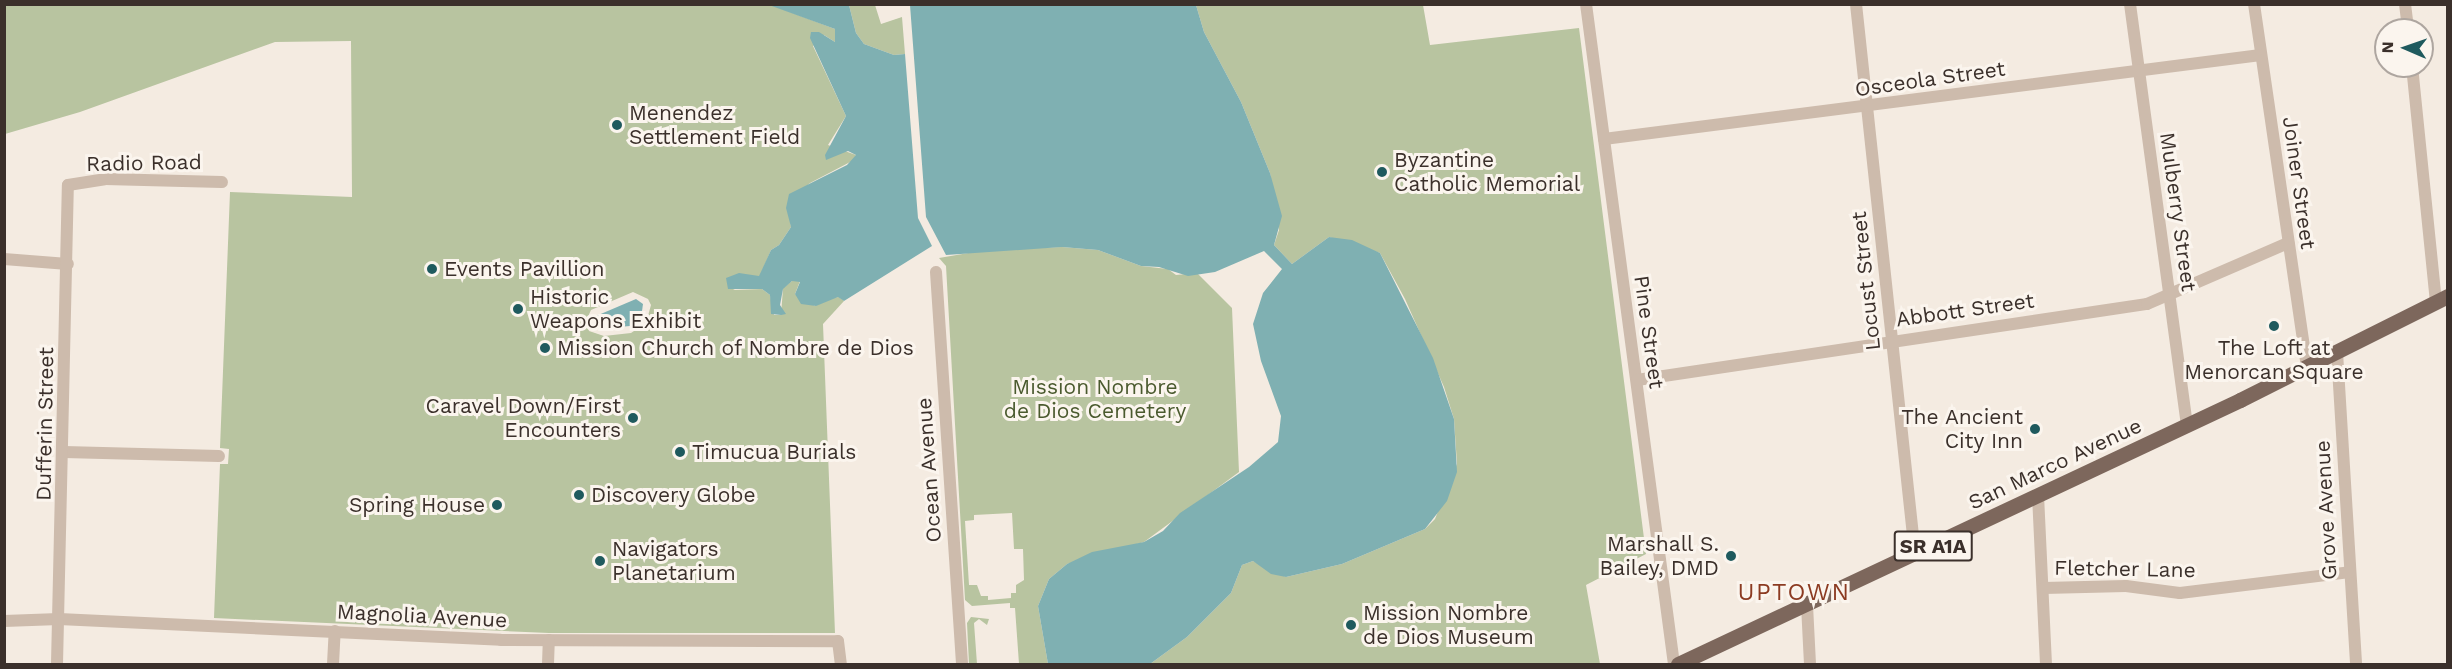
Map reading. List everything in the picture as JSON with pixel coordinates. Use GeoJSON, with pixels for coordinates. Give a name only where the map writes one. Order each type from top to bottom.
{"type":"FeatureCollection","features":[{"type":"Feature","properties":{"kind":"main road","name":"San Marco Avenue"},"geometry":{"type":"LineString","coordinates":[[1676,664],[1915,554],[2307,368],[2442,299]]}},
{"type":"Feature","properties":{"kind":"street","name":"Pine Street"},"geometry":{"type":"LineString","coordinates":[[1586,4],[1676,664]]}},
{"type":"Feature","properties":{"kind":"street","name":"Locust Street"},"geometry":{"type":"LineString","coordinates":[[1856,4],[1915,554]]}},
{"type":"Feature","properties":{"kind":"street","name":"Mulberry Street"},"geometry":{"type":"LineString","coordinates":[[2130,4],[2187,425]]}},
{"type":"Feature","properties":{"kind":"street","name":"Joiner Street"},"geometry":{"type":"LineString","coordinates":[[2254,4],[2307,368]]}},
{"type":"Feature","properties":{"kind":"street","name":"Osceola Street"},"geometry":{"type":"LineString","coordinates":[[1604,140],[1867,108],[2261,55]]}},
{"type":"Feature","properties":{"kind":"street"},"geometry":{"type":"LineString","coordinates":[[2414,78],[2442,299]]}},
{"type":"Feature","properties":{"kind":"street","name":"Radio Road"},"geometry":{"type":"LineString","coordinates":[[68,185],[105,179],[222,182]]}},
{"type":"Feature","properties":{"kind":"street","name":"Dufferin Street"},"geometry":{"type":"LineString","coordinates":[[57,664],[64,452],[68,185]]}},
{"type":"Feature","properties":{"kind":"street","name":"Abbott Street"},"geometry":{"type":"LineString","coordinates":[[1636,380],[1892,340],[2147,304],[2170,297],[2288,243]]}},
{"type":"Feature","properties":{"kind":"street"},"geometry":{"type":"LineString","coordinates":[[4,259],[68,264]]}},
{"type":"Feature","properties":{"kind":"street","name":"Ocean Avenue"},"geometry":{"type":"LineString","coordinates":[[936,272],[962,664]]}},
{"type":"Feature","properties":{"kind":"street","name":"Grove Avenue"},"geometry":{"type":"LineString","coordinates":[[2337,352],[2356,664]]}},
{"type":"Feature","properties":{"kind":"street"},"geometry":{"type":"LineString","coordinates":[[64,452],[219,456]]}},
{"type":"Feature","properties":{"kind":"street"},"geometry":{"type":"LineString","coordinates":[[2037,495],[2044,588],[2046,664]]}},
{"type":"Feature","properties":{"kind":"street","name":"Fletcher Lane"},"geometry":{"type":"LineString","coordinates":[[2044,588],[2126,586],[2180,593],[2350,572]]}},
{"type":"Feature","properties":{"kind":"street"},"geometry":{"type":"LineString","coordinates":[[1807,604],[1810,664]]}},
{"type":"Feature","properties":{"kind":"street","name":"Magnolia Avenue"},"geometry":{"type":"LineString","coordinates":[[4,621],[59,619],[549,640],[838,641],[841,664]]}},
{"type":"Feature","properties":{"kind":"street"},"geometry":{"type":"LineString","coordinates":[[333,664],[335,631]]}},
{"type":"Feature","properties":{"kind":"street"},"geometry":{"type":"LineString","coordinates":[[548,664],[549,640]]}},
{"type":"Feature","properties":{"kind":"green space"},"geometry":{"type":"Polygon","coordinates":[[[769,4],[835,29],[835,42],[824,35],[813,46],[846,116],[828,145],[856,155],[854,160],[810,183],[788,203],[791,227],[779,245],[771,250],[760,276],[733,290],[762,289],[770,295],[774,315],[781,315],[783,288],[792,281],[800,281],[795,294],[815,306],[828,298],[839,297],[844,301],[823,324],[835,633],[549,633],[214,618],[220,464],[228,464],[229,449],[220,448],[230,192],[352,197],[351,41],[275,42],[80,112],[5,134],[4,5],[769,4]],[[633,292],[591,310],[586,321],[589,331],[604,336],[631,333],[646,323],[651,305],[648,299],[633,292]]]}},
{"type":"Feature","properties":{"kind":"green space"},"geometry":{"type":"Polygon","coordinates":[[[849,5],[875,5],[881,24],[902,17],[905,54],[894,55],[864,44],[856,33],[849,5]]]}},
{"type":"Feature","properties":{"kind":"green space"},"geometry":{"type":"Polygon","coordinates":[[[1196,5],[1423,5],[1430,45],[1579,28],[1646,554],[1586,585],[1600,664],[1150,664],[1187,637],[1231,593],[1242,565],[1253,561],[1286,577],[1342,564],[1425,529],[1435,519],[1457,464],[1454,419],[1444,387],[1405,299],[1380,253],[1329,237],[1292,264],[1274,245],[1279,230],[1270,173],[1241,102],[1204,32],[1196,5]]]}},
{"type":"Feature","properties":{"kind":"green space","name":"Mission Nombre de Dios Cemetery"},"geometry":{"type":"Polygon","coordinates":[[[1062,247],[1098,250],[1141,266],[1168,269],[1176,275],[1197,273],[1232,308],[1239,472],[1144,542],[1067,564],[1049,579],[1038,606],[1048,664],[1019,664],[1015,608],[1010,608],[1010,603],[972,606],[965,600],[946,266],[939,258],[986,250],[1062,247]],[[1012,513],[974,515],[974,520],[965,521],[969,585],[977,585],[981,596],[988,596],[988,600],[1011,598],[1011,593],[1016,593],[1016,585],[1024,580],[1023,549],[1014,549],[1012,513]]]}},
{"type":"Feature","properties":{"kind":"green space"},"geometry":{"type":"Polygon","coordinates":[[[971,617],[989,619],[987,625],[979,619],[974,623],[977,664],[969,664],[967,623],[971,617]]]}},
{"type":"Feature","properties":{"kind":"water"},"geometry":{"type":"Polygon","coordinates":[[[769,5],[849,5],[856,33],[864,44],[894,55],[905,54],[918,218],[932,246],[844,301],[838,297],[816,306],[801,304],[795,294],[800,282],[792,281],[783,289],[780,305],[786,314],[781,315],[771,314],[770,295],[762,289],[728,289],[726,278],[739,273],[759,276],[771,250],[779,245],[791,227],[786,208],[789,194],[847,165],[856,155],[848,151],[826,160],[825,155],[846,116],[810,38],[811,32],[819,32],[835,42],[835,29],[769,5]]]}},
{"type":"Feature","properties":{"kind":"water"},"geometry":{"type":"Polygon","coordinates":[[[910,5],[1196,5],[1204,32],[1241,102],[1270,173],[1282,216],[1274,245],[1292,264],[1329,237],[1352,240],[1380,253],[1433,358],[1454,419],[1457,472],[1447,501],[1425,529],[1342,564],[1286,577],[1271,574],[1253,561],[1242,565],[1231,593],[1187,637],[1150,664],[1048,664],[1038,606],[1049,579],[1067,564],[1092,552],[1144,542],[1163,531],[1180,513],[1249,467],[1278,442],[1281,416],[1261,361],[1253,324],[1263,293],[1282,269],[1264,251],[1215,272],[1188,276],[1159,267],[1141,266],[1098,250],[1062,247],[946,255],[926,217],[910,5]]]}},
{"type":"Feature","properties":{"kind":"water"},"geometry":{"type":"Polygon","coordinates":[[[636,299],[643,304],[641,318],[630,326],[596,329],[596,316],[636,299]]]}},
{"type":"Feature","properties":{"kind":"place","name":"Menendez Settlement Field"},"geometry":{"type":"Point","coordinates":[617,125]}},
{"type":"Feature","properties":{"kind":"place","name":"Byzantine Catholic Memorial"},"geometry":{"type":"Point","coordinates":[1382,172]}},
{"type":"Feature","properties":{"kind":"place","name":"Events Pavillion"},"geometry":{"type":"Point","coordinates":[432,269]}},
{"type":"Feature","properties":{"kind":"place","name":"Historic Weapons Exhibit"},"geometry":{"type":"Point","coordinates":[518,309]}},
{"type":"Feature","properties":{"kind":"place","name":"The Loft at Menorcan Square"},"geometry":{"type":"Point","coordinates":[2274,326]}},
{"type":"Feature","properties":{"kind":"place","name":"Mission Church of Nombre de Dios"},"geometry":{"type":"Point","coordinates":[545,348]}},
{"type":"Feature","properties":{"kind":"place","name":"Caravel Down/First Encounters"},"geometry":{"type":"Point","coordinates":[633,418]}},
{"type":"Feature","properties":{"kind":"place","name":"The Ancient City Inn"},"geometry":{"type":"Point","coordinates":[2035,429]}},
{"type":"Feature","properties":{"kind":"place","name":"Timucua Burials"},"geometry":{"type":"Point","coordinates":[680,452]}},
{"type":"Feature","properties":{"kind":"place","name":"Discovery Globe"},"geometry":{"type":"Point","coordinates":[579,495]}},
{"type":"Feature","properties":{"kind":"place","name":"Spring House"},"geometry":{"type":"Point","coordinates":[497,505]}},
{"type":"Feature","properties":{"kind":"place","name":"Marshall S. Bailey, DMD"},"geometry":{"type":"Point","coordinates":[1731,556]}},
{"type":"Feature","properties":{"kind":"place","name":"Navigators Planetarium"},"geometry":{"type":"Point","coordinates":[600,561]}},
{"type":"Feature","properties":{"kind":"place","name":"Mission Nombre de Dios Museum"},"geometry":{"type":"Point","coordinates":[1351,625]}},
{"type":"Feature","properties":{"kind":"district","name":"UPTOWN"},"geometry":{"type":"Point","coordinates":[1794,593]}}]}
